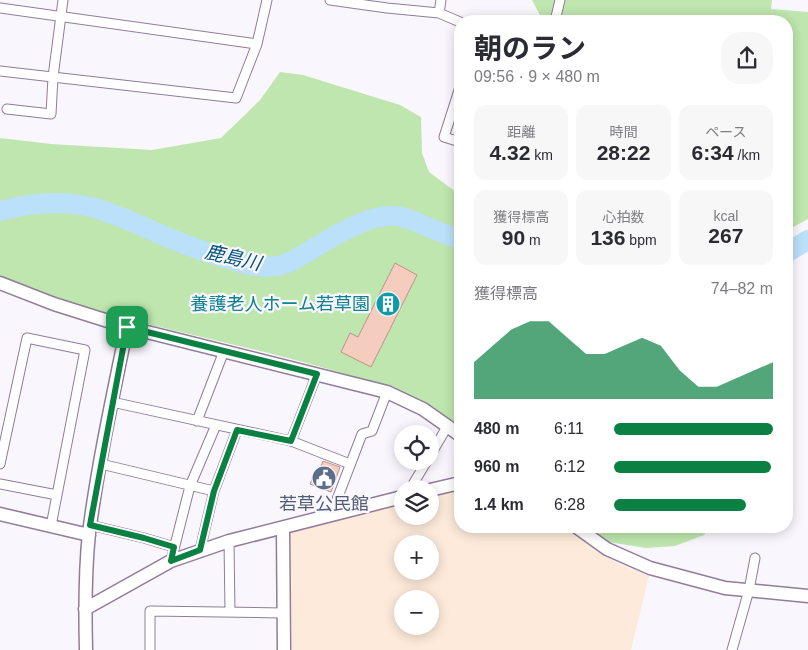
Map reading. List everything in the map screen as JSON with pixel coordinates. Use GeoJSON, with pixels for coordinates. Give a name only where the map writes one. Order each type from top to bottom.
{"type":"FeatureCollection","features":[{"type":"Feature","properties":{"kind":"street"},"geometry":{"type":"LineString","coordinates":[[7,109],[51,114],[53,77],[63,0]]}},
{"type":"Feature","properties":{"kind":"street"},"geometry":{"type":"LineString","coordinates":[[0,70],[236,98],[257,44],[267,0]]}},
{"type":"Feature","properties":{"kind":"street"},"geometry":{"type":"LineString","coordinates":[[331,0],[388,4],[439,13],[454,19]]}},
{"type":"Feature","properties":{"kind":"street"},"geometry":{"type":"LineString","coordinates":[[439,13],[441,0]]}},
{"type":"Feature","properties":{"kind":"street"},"geometry":{"type":"LineString","coordinates":[[556,15],[560,0]]}},
{"type":"Feature","properties":{"kind":"street"},"geometry":{"type":"LineString","coordinates":[[0,8],[257,44]]}},
{"type":"Feature","properties":{"kind":"street"},"geometry":{"type":"LineString","coordinates":[[454,106],[444,137],[454,140]]}},
{"type":"Feature","properties":{"kind":"street"},"geometry":{"type":"LineString","coordinates":[[0,283],[54,304],[127,327],[387,392],[423,409],[454,430]]}},
{"type":"Feature","properties":{"kind":"street"},"geometry":{"type":"LineString","coordinates":[[86,650],[85,609],[90,530],[127,327]]}},
{"type":"Feature","properties":{"kind":"street"},"geometry":{"type":"LineString","coordinates":[[0,464],[27,338],[85,350],[51,526]]}},
{"type":"Feature","properties":{"kind":"street"},"geometry":{"type":"LineString","coordinates":[[197,421],[224,351]]}},
{"type":"Feature","properties":{"kind":"street"},"geometry":{"type":"LineString","coordinates":[[291,441],[317,374]]}},
{"type":"Feature","properties":{"kind":"street"},"geometry":{"type":"LineString","coordinates":[[331,515],[362,434],[372,430],[387,392]]}},
{"type":"Feature","properties":{"kind":"street"},"geometry":{"type":"LineString","coordinates":[[112,402],[291,441],[350,464]]}},
{"type":"Feature","properties":{"kind":"street"},"geometry":{"type":"LineString","coordinates":[[171,561],[190,486],[216,425]]}},
{"type":"Feature","properties":{"kind":"street"},"geometry":{"type":"LineString","coordinates":[[439,441],[448,426]]}},
{"type":"Feature","properties":{"kind":"street"},"geometry":{"type":"LineString","coordinates":[[200,550],[214,491],[237,430]]}},
{"type":"Feature","properties":{"kind":"street"},"geometry":{"type":"LineString","coordinates":[[101,464],[214,491]]}},
{"type":"Feature","properties":{"kind":"street"},"geometry":{"type":"LineString","coordinates":[[0,484],[57,495]]}},
{"type":"Feature","properties":{"kind":"street"},"geometry":{"type":"LineString","coordinates":[[439,488],[454,484]]}},
{"type":"Feature","properties":{"kind":"street"},"geometry":{"type":"LineString","coordinates":[[85,609],[171,561],[200,550],[394,498]]}},
{"type":"Feature","properties":{"kind":"street"},"geometry":{"type":"LineString","coordinates":[[0,514],[51,526],[144,538],[174,547]]}},
{"type":"Feature","properties":{"kind":"street"},"geometry":{"type":"LineString","coordinates":[[283,528],[284,650]]}},
{"type":"Feature","properties":{"kind":"street"},"geometry":{"type":"LineString","coordinates":[[585,533],[607,549],[650,568],[725,588],[808,596]]}},
{"type":"Feature","properties":{"kind":"street"},"geometry":{"type":"LineString","coordinates":[[228,541],[230,612]]}},
{"type":"Feature","properties":{"kind":"street"},"geometry":{"type":"LineString","coordinates":[[732,650],[749,590],[755,558]]}},
{"type":"Feature","properties":{"kind":"street"},"geometry":{"type":"LineString","coordinates":[[150,650],[150,611],[283,613]]}},
{"type":"Feature","properties":{"kind":"shaded area"},"geometry":{"type":"Polygon","coordinates":[[[454,490],[454,533],[574,533],[593,549],[617,563],[649,576],[631,650],[292,650],[290,533],[394,506],[394,525],[439,525],[439,494],[454,490]]]}},
{"type":"Feature","properties":{"kind":"green space"},"geometry":{"type":"Polygon","coordinates":[[[532,0],[772,0],[771,9],[808,12],[808,219],[793,227],[793,15],[540,15],[532,0]]]}},
{"type":"Feature","properties":{"kind":"green space"},"geometry":{"type":"Polygon","coordinates":[[[280,72],[303,75],[400,105],[421,117],[422,153],[429,172],[454,191],[454,422],[431,409],[369,382],[305,362],[0,287],[0,138],[51,144],[152,150],[221,138],[260,100],[280,72]]]}},
{"type":"Feature","properties":{"kind":"green space"},"geometry":{"type":"Polygon","coordinates":[[[592,533],[705,533],[675,546],[646,548],[608,542],[592,533]]]}},
{"type":"Feature","properties":{"kind":"building","name":"養護老人ホーム若草園"},"geometry":{"type":"Polygon","coordinates":[[[395,263],[417,275],[371,367],[341,352],[350,333],[358,337],[395,263]]]}},
{"type":"Feature","properties":{"kind":"building","name":"若草公民館"},"geometry":{"type":"Polygon","coordinates":[[[323,461],[340,467],[331,492],[310,484],[316,470],[319,471],[323,461]]]}},
{"type":"Feature","properties":{"kind":"waterway","name":"鹿島川"},"geometry":{"type":"LineString","coordinates":[[0,211],[45,203],[91,207],[121,217],[200,250],[240,263],[262,267],[278,266],[290,262],[344,230],[375,218],[402,217],[454,237]]}},
{"type":"Feature","properties":{"kind":"waterway","name":"鹿島川"},"geometry":{"type":"LineString","coordinates":[[793,249],[808,240]]}},
{"type":"Feature","properties":{"kind":"place","name":"養護老人ホーム若草園"},"geometry":{"type":"Point","coordinates":[388,304]}},
{"type":"Feature","properties":{"kind":"place","name":"若草公民館"},"geometry":{"type":"Point","coordinates":[324,478]}},
{"type":"Feature","properties":{"kind":"route"},"geometry":{"type":"LineString","coordinates":[[127,327],[317,374],[291,441],[237,430],[214,491],[200,550],[171,561],[174,547],[90,525],[127,327]]}}]}
